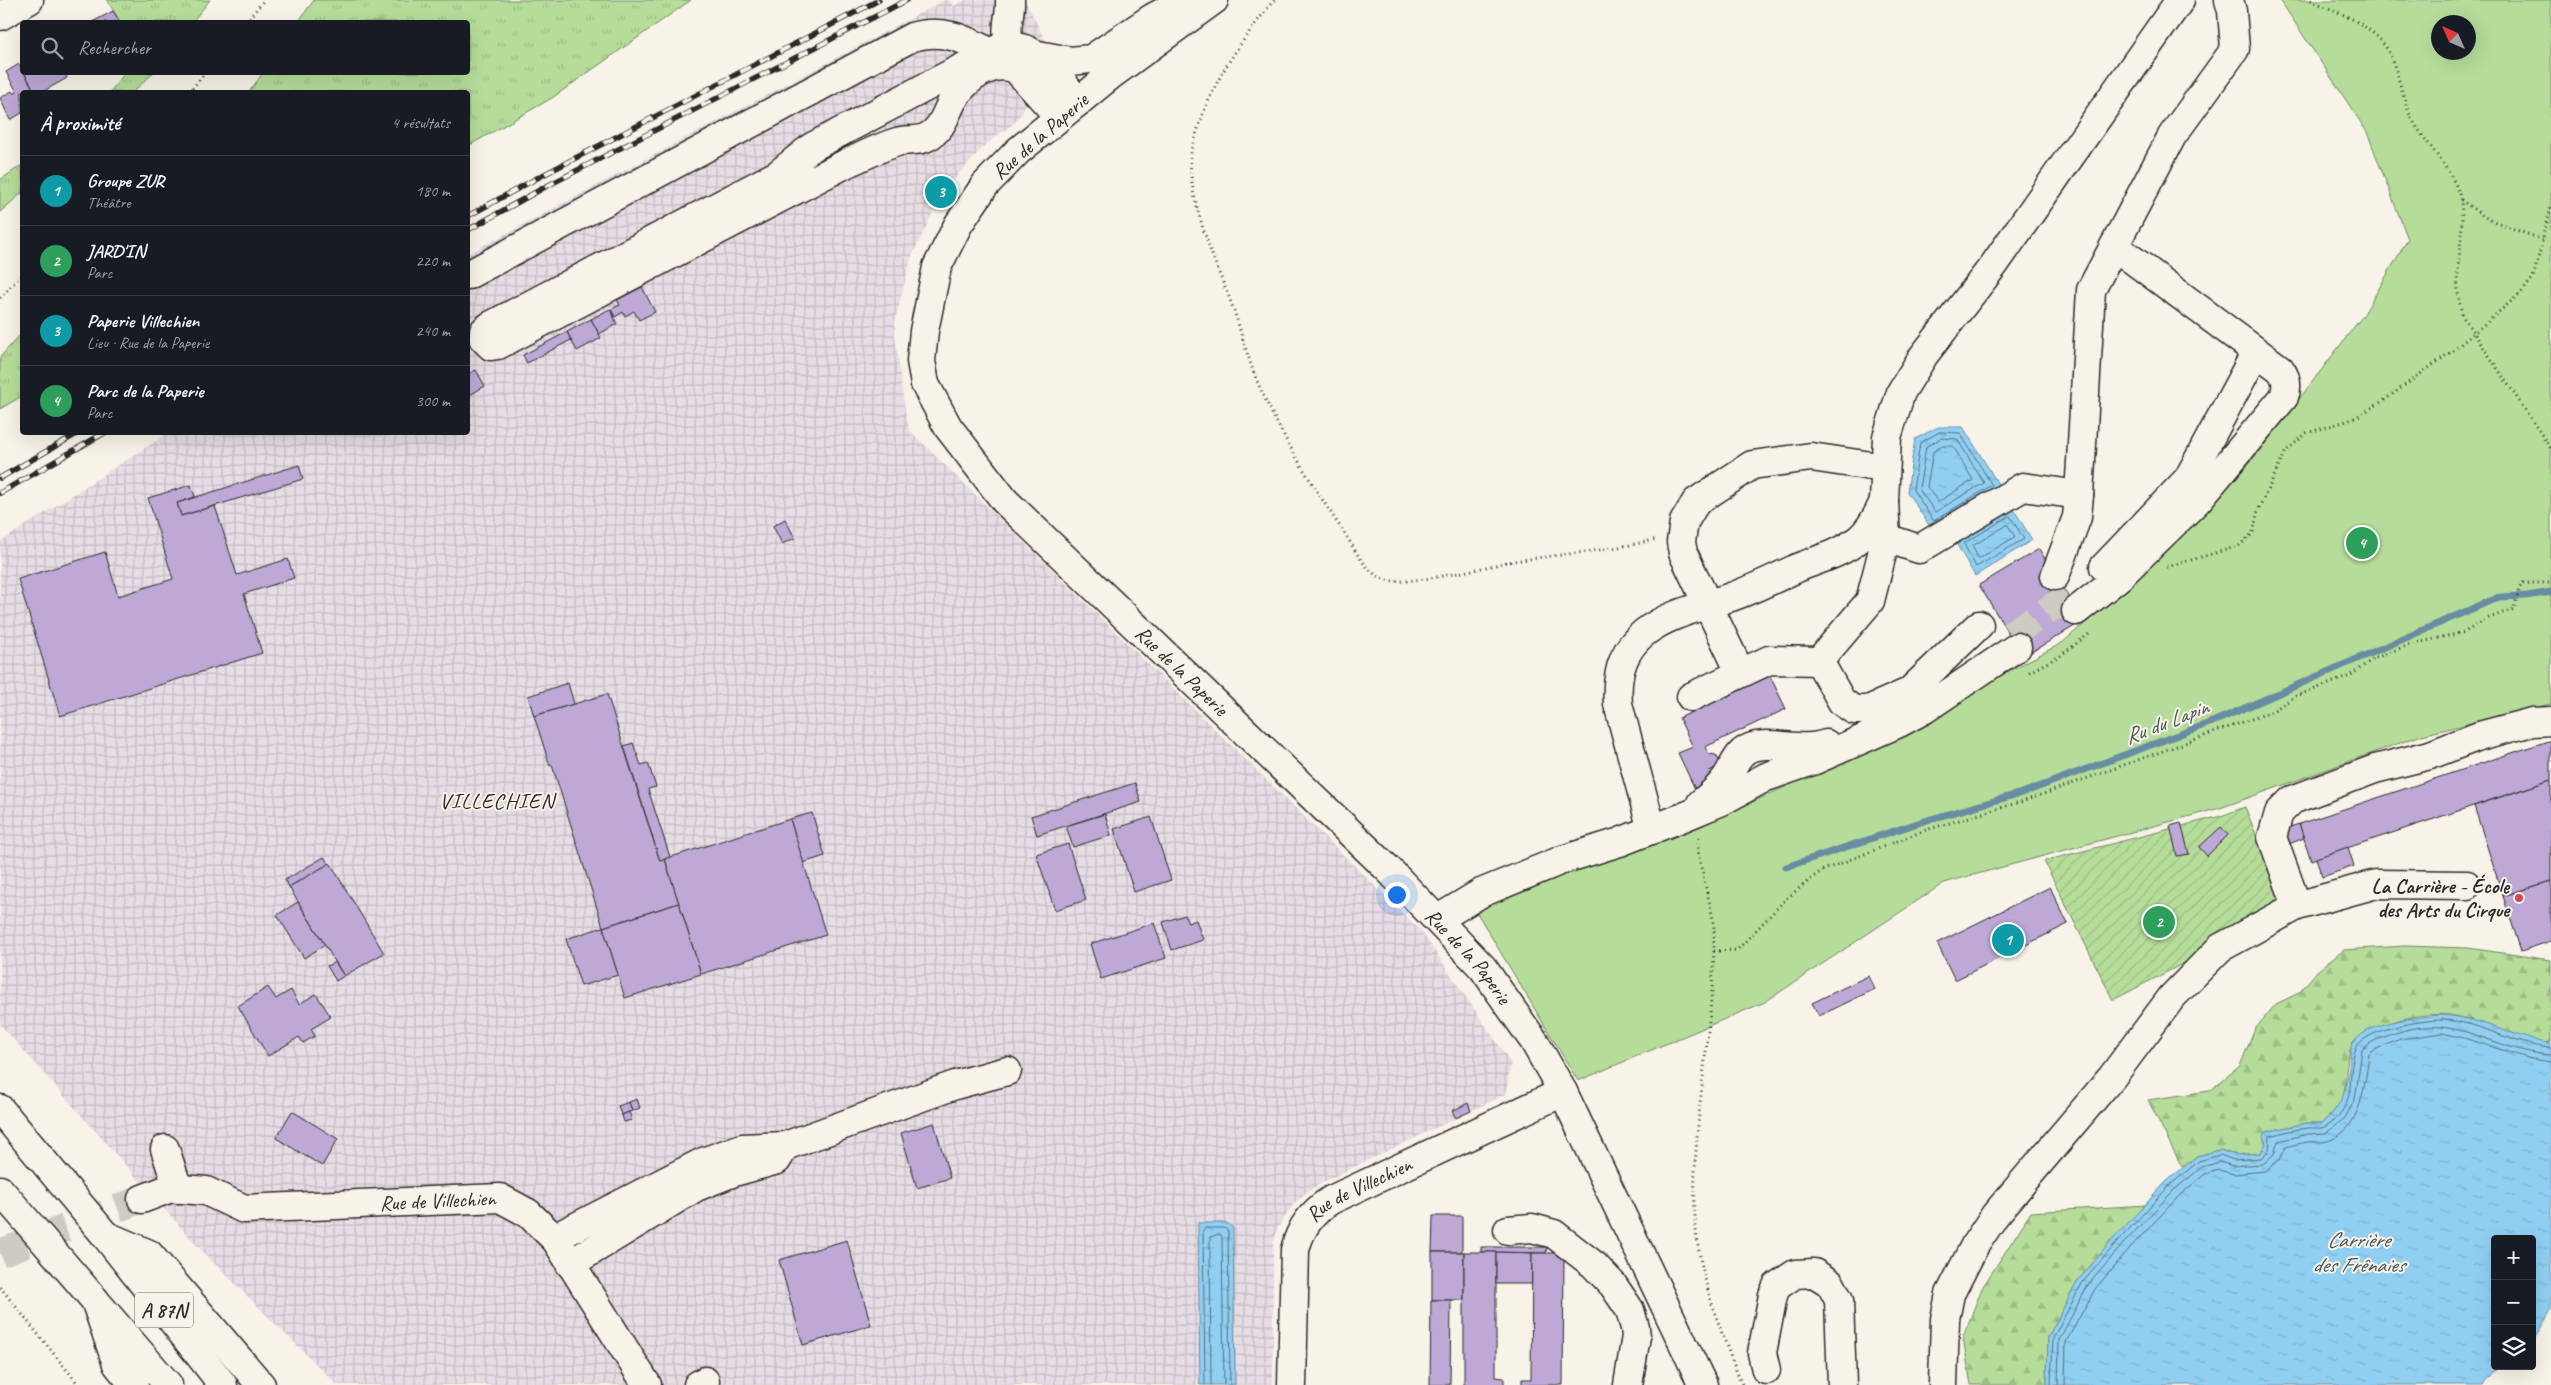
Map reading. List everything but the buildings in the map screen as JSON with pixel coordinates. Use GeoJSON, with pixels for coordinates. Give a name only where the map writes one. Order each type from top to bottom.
{"type":"FeatureCollection","features":[{"type":"Feature","properties":{"kind":"main road"},"geometry":{"type":"LineString","coordinates":[[0,16],[29,0]]}},
{"type":"Feature","properties":{"kind":"main road"},"geometry":{"type":"LineString","coordinates":[[1010,0],[1011,9],[1006,26],[1007,36],[1001,49],[812,147],[777,175],[490,326],[484,331],[485,342],[491,346],[498,345],[848,163],[889,144],[928,136],[939,128],[954,99],[968,81],[990,67],[1008,65],[1016,68],[1069,110]]}},
{"type":"Feature","properties":{"kind":"main road"},"geometry":{"type":"LineString","coordinates":[[470,274],[887,48],[912,37],[926,33],[950,34],[1001,49],[1025,48],[1038,55],[1070,61],[1091,59],[1152,18],[1186,0]]}},
{"type":"Feature","properties":{"kind":"main road","name":"Rue de la Paperie"},"geometry":{"type":"LineString","coordinates":[[1214,0],[1146,48],[1018,151],[985,185],[945,248],[937,268],[924,330],[922,374],[930,397],[965,451],[994,489],[1017,514],[1438,919],[1476,960],[1534,1041],[1563,1092],[1703,1385]]}},
{"type":"Feature","properties":{"kind":"main road"},"geometry":{"type":"LineString","coordinates":[[1819,661],[1870,601],[1886,538],[1884,501],[1887,437],[1900,392],[1919,362],[1994,265],[2180,0]]}},
{"type":"Feature","properties":{"kind":"main road"},"geometry":{"type":"LineString","coordinates":[[2073,604],[2091,290],[2172,136],[2235,48],[2232,11],[2229,0]]}},
{"type":"Feature","properties":{"kind":"main road"},"geometry":{"type":"LineString","coordinates":[[1038,55],[1069,110]]}},
{"type":"Feature","properties":{"kind":"main road"},"geometry":{"type":"LineString","coordinates":[[2073,604],[2119,577],[2197,501],[2284,397],[2287,390],[2284,375],[2114,246]]}},
{"type":"Feature","properties":{"kind":"main road"},"geometry":{"type":"LineString","coordinates":[[2073,604],[2101,570],[2188,479],[2256,352]]}},
{"type":"Feature","properties":{"kind":"main road"},"geometry":{"type":"LineString","coordinates":[[1740,672],[1683,553],[1682,532],[1684,522],[1696,502],[1752,465],[1811,457],[1886,468]]}},
{"type":"Feature","properties":{"kind":"main road"},"geometry":{"type":"LineString","coordinates":[[1886,538],[1918,549],[2023,487],[2079,495]]}},
{"type":"Feature","properties":{"kind":"main road"},"geometry":{"type":"LineString","coordinates":[[1652,830],[1618,704],[1619,677],[1628,652],[1644,631],[1668,617],[1734,596],[1847,547],[1870,527],[1884,501]]}},
{"type":"Feature","properties":{"kind":"main road"},"geometry":{"type":"LineString","coordinates":[[1819,661],[1842,702],[1854,710],[1868,710],[1909,692],[1979,625]]}},
{"type":"Feature","properties":{"kind":"main road"},"geometry":{"type":"LineString","coordinates":[[1438,919],[1481,893],[1562,860],[1652,830],[1692,826],[1722,801],[1778,773],[1815,760],[1925,709],[2013,641],[1908,707],[1824,745],[1798,749],[1762,745],[1744,752],[1692,826]]}},
{"type":"Feature","properties":{"kind":"main road"},"geometry":{"type":"LineString","coordinates":[[1691,697],[1740,672],[1769,660],[1819,661]]}},
{"type":"Feature","properties":{"kind":"main road"},"geometry":{"type":"LineString","coordinates":[[2297,906],[2272,837],[2279,813],[2292,800],[2375,769],[2430,754],[2479,736],[2532,722],[2551,720]]}},
{"type":"Feature","properties":{"kind":"main road"},"geometry":{"type":"LineString","coordinates":[[1773,746],[1778,773]]}},
{"type":"Feature","properties":{"kind":"main road"},"geometry":{"type":"LineString","coordinates":[[1943,1385],[1945,1319],[1950,1294],[1975,1245],[1995,1215],[2112,1077],[2172,997],[2220,948],[2297,906],[2376,884],[2467,885]]}},
{"type":"Feature","properties":{"kind":"main road"},"geometry":{"type":"LineString","coordinates":[[556,1240],[564,1233],[703,1162],[742,1148],[785,1146],[956,1086],[1007,1071]]}},
{"type":"Feature","properties":{"kind":"main road","name":"Rue de Villechien"},"geometry":{"type":"LineString","coordinates":[[1292,1385],[1295,1250],[1298,1238],[1310,1217],[1331,1200],[1563,1092]]}},
{"type":"Feature","properties":{"kind":"main road","name":"A 87N"},"geometry":{"type":"LineString","coordinates":[[0,1110],[105,1235],[223,1385]]}},
{"type":"Feature","properties":{"kind":"main road"},"geometry":{"type":"LineString","coordinates":[[570,1264],[696,1187],[734,1172],[777,1160],[785,1146]]}},
{"type":"Feature","properties":{"kind":"main road"},"geometry":{"type":"LineString","coordinates":[[165,1148],[178,1189]]}},
{"type":"Feature","properties":{"kind":"main road","name":"Rue de Villechien"},"geometry":{"type":"LineString","coordinates":[[142,1199],[171,1188],[206,1191],[244,1209],[500,1198],[528,1213],[556,1240],[647,1385]]}},
{"type":"Feature","properties":{"kind":"main road","name":"A 87N"},"geometry":{"type":"LineString","coordinates":[[0,1190],[94,1296],[168,1385]]}},
{"type":"Feature","properties":{"kind":"main road"},"geometry":{"type":"LineString","coordinates":[[1508,1230],[1532,1228],[1543,1230],[1562,1238],[1594,1265],[1613,1285],[1633,1319],[1636,1336],[1628,1385]]}},
{"type":"Feature","properties":{"kind":"main road"},"geometry":{"type":"LineString","coordinates":[[105,1235],[149,1254],[261,1385]]}},
{"type":"Feature","properties":{"kind":"main road"},"geometry":{"type":"LineString","coordinates":[[1766,1370],[1762,1353],[1775,1291],[1785,1278],[1795,1274],[1814,1273],[1830,1283],[1839,1300],[1842,1385]]}},
{"type":"Feature","properties":{"kind":"main road"},"geometry":{"type":"LineString","coordinates":[[94,1296],[117,1364],[134,1385]]}},
{"type":"Feature","properties":{"kind":"main road"},"geometry":{"type":"LineString","coordinates":[[1633,1319],[1664,1304]]}},
{"type":"Feature","properties":{"kind":"path"},"geometry":{"type":"LineString","coordinates":[[248,20],[264,0]]}},
{"type":"Feature","properties":{"kind":"path"},"geometry":{"type":"LineString","coordinates":[[1274,0],[1225,65],[1205,102],[1191,154],[1191,180],[1212,258],[1230,301],[1240,337],[1261,390],[1315,489],[1366,565],[1380,578],[1393,581],[1415,579],[1513,562],[1628,546],[1682,532]]}},
{"type":"Feature","properties":{"kind":"path"},"geometry":{"type":"LineString","coordinates":[[2311,0],[2359,23],[2385,46],[2411,117],[2453,182],[2461,200],[2462,240],[2457,290],[2459,305],[2474,332],[2551,449]]}},
{"type":"Feature","properties":{"kind":"path"},"geometry":{"type":"LineString","coordinates":[[191,90],[203,75]]}},
{"type":"Feature","properties":{"kind":"path"},"geometry":{"type":"LineString","coordinates":[[2461,200],[2488,219],[2543,240]]}},
{"type":"Feature","properties":{"kind":"path"},"geometry":{"type":"LineString","coordinates":[[2162,570],[2239,546],[2253,533],[2258,510],[2286,452],[2306,433],[2352,419],[2383,401],[2422,375],[2520,293],[2533,278],[2551,207]]}},
{"type":"Feature","properties":{"kind":"path"},"geometry":{"type":"LineString","coordinates":[[0,298],[20,276]]}},
{"type":"Feature","properties":{"kind":"path"},"geometry":{"type":"LineString","coordinates":[[1714,951],[1737,950],[1787,898],[1821,871],[1926,830],[2027,800],[2271,712],[2296,696],[2350,676],[2373,659],[2408,645],[2465,632],[2489,618],[2514,609],[2519,589],[2523,583],[2551,583]]}},
{"type":"Feature","properties":{"kind":"path"},"geometry":{"type":"LineString","coordinates":[[2023,675],[2060,656],[2073,604]]}},
{"type":"Feature","properties":{"kind":"path"},"geometry":{"type":"LineString","coordinates":[[1692,826],[1714,914],[1714,951],[1701,1090],[1695,1219],[1706,1280],[1728,1350],[1742,1385]]}},
{"type":"Feature","properties":{"kind":"path"},"geometry":{"type":"LineString","coordinates":[[0,1287],[79,1385]]}},
{"type":"Feature","properties":{"kind":"shaded area"},"geometry":{"type":"Polygon","coordinates":[[[945,0],[949,0],[954,6],[965,0],[1025,0],[1047,44],[1023,111],[1013,124],[985,145],[955,178],[935,208],[911,258],[895,321],[895,336],[906,417],[910,431],[1421,931],[1511,1063],[1506,1094],[1323,1182],[1303,1195],[1293,1205],[1278,1228],[1273,1243],[1273,1385],[337,1385],[201,1250],[0,1024],[0,542],[165,435],[470,435],[470,253],[945,0]]]}},
{"type":"Feature","properties":{"kind":"green space"},"geometry":{"type":"Polygon","coordinates":[[[107,0],[210,0],[194,20],[119,20],[107,0]]]}},
{"type":"Feature","properties":{"kind":"green space"},"geometry":{"type":"Polygon","coordinates":[[[314,0],[691,0],[552,98],[470,145],[470,90],[250,90],[262,75],[470,75],[470,20],[299,20],[314,0]]]}},
{"type":"Feature","properties":{"kind":"green space"},"geometry":{"type":"Polygon","coordinates":[[[2280,0],[2551,0],[2551,704],[2422,735],[2220,808],[1944,883],[1765,1002],[1578,1081],[1471,903],[1699,827],[1918,725],[2003,674],[2062,643],[2147,569],[2201,518],[2258,453],[2364,314],[2408,239],[2367,132],[2280,0]]]}},
{"type":"Feature","properties":{"kind":"green space"},"geometry":{"type":"Polygon","coordinates":[[[123,75],[151,75],[135,90],[112,90],[123,75]]]}},
{"type":"Feature","properties":{"kind":"green space"},"geometry":{"type":"Polygon","coordinates":[[[20,166],[20,195],[0,212],[0,180],[20,166]]]}},
{"type":"Feature","properties":{"kind":"green space"},"geometry":{"type":"Polygon","coordinates":[[[20,335],[20,397],[0,409],[0,357],[20,335]]]}},
{"type":"Feature","properties":{"kind":"green space"},"geometry":{"type":"Polygon","coordinates":[[[2245,807],[2283,902],[2206,941],[2190,960],[2113,1000],[2044,861],[2221,816],[2245,807]]]}},
{"type":"Feature","properties":{"kind":"green space"},"geometry":{"type":"Polygon","coordinates":[[[2404,946],[2468,948],[2551,960],[2551,1042],[2532,1041],[2485,1024],[2455,1016],[2430,1015],[2401,1019],[2374,1029],[2353,1043],[2347,1065],[2344,1093],[2333,1112],[2322,1123],[2307,1123],[2265,1132],[2264,1140],[2266,1144],[2260,1153],[2234,1155],[2220,1150],[2197,1156],[2182,1167],[2148,1100],[2209,1091],[2240,1066],[2255,1029],[2276,1004],[2299,993],[2317,971],[2344,950],[2404,946]]]}},
{"type":"Feature","properties":{"kind":"green space"},"geometry":{"type":"Polygon","coordinates":[[[2146,1205],[2079,1279],[2048,1337],[2047,1385],[1971,1385],[1963,1337],[1982,1288],[2031,1212],[2146,1205]]]}},
{"type":"Feature","properties":{"kind":"water"},"geometry":{"type":"Polygon","coordinates":[[[1938,427],[1963,427],[2000,487],[1931,528],[1907,492],[1915,439],[1938,427]]]}},
{"type":"Feature","properties":{"kind":"water"},"geometry":{"type":"Polygon","coordinates":[[[2013,508],[2032,540],[1975,576],[1956,543],[2013,508]]]}},
{"type":"Feature","properties":{"kind":"water","name":"Carrière des Frênaies"},"geometry":{"type":"Polygon","coordinates":[[[2439,1015],[2453,1016],[2551,1044],[2551,1310],[2536,1337],[2536,1235],[2491,1235],[2491,1370],[2497,1370],[2484,1385],[2047,1385],[2048,1337],[2079,1279],[2166,1182],[2197,1156],[2220,1150],[2234,1155],[2260,1153],[2266,1144],[2263,1136],[2265,1132],[2307,1123],[2322,1123],[2331,1115],[2342,1098],[2347,1079],[2351,1047],[2357,1038],[2366,1031],[2378,1026],[2439,1015]]]}},
{"type":"Feature","properties":{"kind":"water"},"geometry":{"type":"Polygon","coordinates":[[[1198,1223],[1227,1223],[1233,1228],[1235,1385],[1200,1385],[1198,1223]]]}},
{"type":"Feature","properties":{"kind":"waterway","name":"Ru du Lapin"},"geometry":{"type":"LineString","coordinates":[[1786,867],[1924,821],[2025,792],[2215,721],[2499,597],[2526,596],[2551,592]]}},
{"type":"Feature","properties":{"kind":"tunnel"},"geometry":{"type":"LineString","coordinates":[[2010,635],[2068,597]]}},
{"type":"Feature","properties":{"kind":"tunnel"},"geometry":{"type":"LineString","coordinates":[[0,1253],[142,1199]]}},
{"type":"Feature","properties":{"kind":"railway"},"geometry":{"type":"LineString","coordinates":[[470,215],[879,0]]}},
{"type":"Feature","properties":{"kind":"railway"},"geometry":{"type":"LineString","coordinates":[[470,229],[545,187],[907,0]]}},
{"type":"Feature","properties":{"kind":"railway"},"geometry":{"type":"LineString","coordinates":[[0,478],[75,435]]}},
{"type":"Feature","properties":{"kind":"railway"},"geometry":{"type":"LineString","coordinates":[[0,493],[101,435]]}},
{"type":"Feature","properties":{"kind":"place","name":"Paperie Villechien"},"geometry":{"type":"Point","coordinates":[941,192]}},
{"type":"Feature","properties":{"kind":"place","name":"Parc de la Paperie"},"geometry":{"type":"Point","coordinates":[2362,543]}},
{"type":"Feature","properties":{"kind":"place","name":"La Carrière - École des Arts du Cirque"},"geometry":{"type":"Point","coordinates":[2519,898]}},
{"type":"Feature","properties":{"kind":"place","name":"JARD'IN"},"geometry":{"type":"Point","coordinates":[2159,922]}},
{"type":"Feature","properties":{"kind":"place","name":"Groupe ZUR"},"geometry":{"type":"Point","coordinates":[2008,940]}},
{"type":"Feature","properties":{"kind":"district","name":"VILLECHIEN"},"geometry":{"type":"Point","coordinates":[497,800]}}]}
